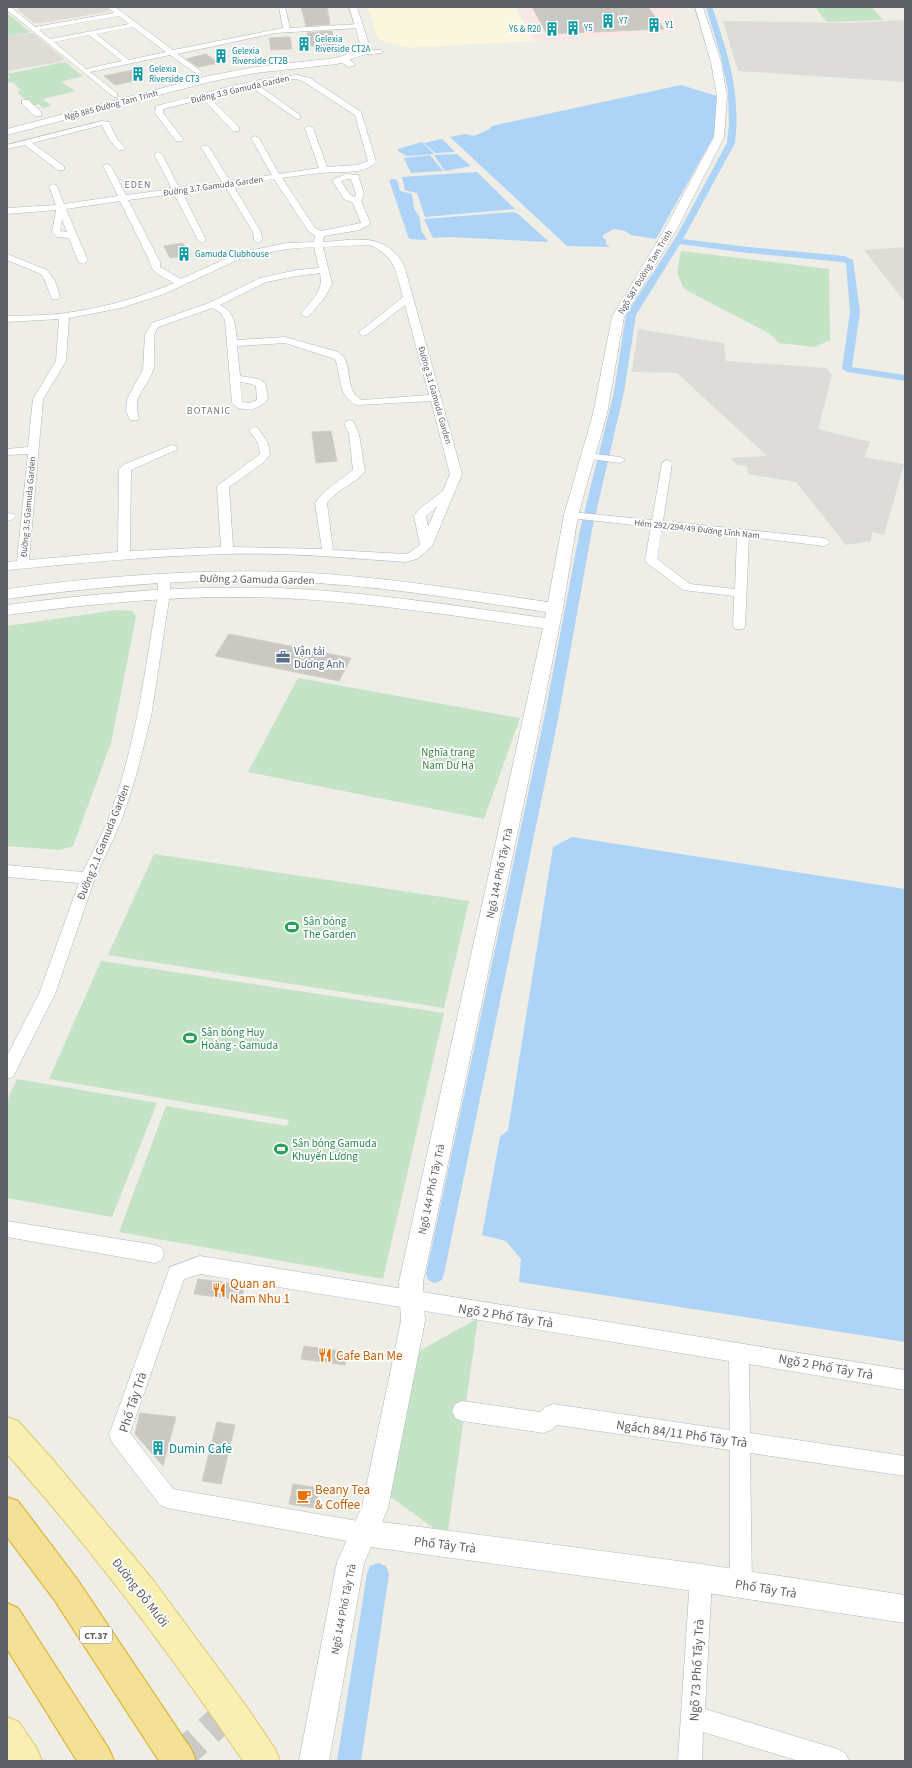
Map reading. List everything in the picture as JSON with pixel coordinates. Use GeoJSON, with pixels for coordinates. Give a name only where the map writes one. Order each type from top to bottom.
{"type":"FeatureCollection","features":[{"type":"Feature","properties":{"kind":"highway","name":"CT.37"},"geometry":{"type":"LineString","coordinates":[[7,1512],[66,1590],[179,1761]]}},
{"type":"Feature","properties":{"kind":"highway"},"geometry":{"type":"LineString","coordinates":[[7,1619],[97,1761]]}},
{"type":"Feature","properties":{"kind":"main road","name":"Đường Đỗ Mười"},"geometry":{"type":"LineString","coordinates":[[7,1432],[94,1533],[160,1616],[263,1761]]}},
{"type":"Feature","properties":{"kind":"main road"},"geometry":{"type":"LineString","coordinates":[[7,1734],[25,1761]]}},
{"type":"Feature","properties":{"kind":"street"},"geometry":{"type":"LineString","coordinates":[[7,7],[123,102]]}},
{"type":"Feature","properties":{"kind":"street"},"geometry":{"type":"LineString","coordinates":[[111,7],[208,80]]}},
{"type":"Feature","properties":{"kind":"street"},"geometry":{"type":"LineString","coordinates":[[282,7],[287,30]]}},
{"type":"Feature","properties":{"kind":"street"},"geometry":{"type":"LineString","coordinates":[[353,7],[365,45],[360,53]]}},
{"type":"Feature","properties":{"kind":"street","name":"Ngõ 587 Đường Tam Trinh"},"geometry":{"type":"LineString","coordinates":[[553,616],[592,457],[618,317],[672,227],[719,137],[722,96],[716,62],[698,7]]}},
{"type":"Feature","properties":{"kind":"street"},"geometry":{"type":"LineString","coordinates":[[34,29],[119,14]]}},
{"type":"Feature","properties":{"kind":"street"},"geometry":{"type":"LineString","coordinates":[[48,41],[133,25]]}},
{"type":"Feature","properties":{"kind":"street"},"geometry":{"type":"LineString","coordinates":[[85,71],[287,30],[359,26]]}},
{"type":"Feature","properties":{"kind":"street"},"geometry":{"type":"LineString","coordinates":[[90,33],[128,62]]}},
{"type":"Feature","properties":{"kind":"street"},"geometry":{"type":"LineString","coordinates":[[360,53],[380,52]]}},
{"type":"Feature","properties":{"kind":"street","name":"Ngõ 885 Đường Tam Trinh"},"geometry":{"type":"LineString","coordinates":[[7,132],[208,80],[255,70],[344,60],[360,53]]}},
{"type":"Feature","properties":{"kind":"street","name":"Ngõ 885 Đường Tam Trinh"},"geometry":{"type":"LineString","coordinates":[[7,122],[198,73],[246,63],[282,58],[360,53]]}},
{"type":"Feature","properties":{"kind":"street"},"geometry":{"type":"LineString","coordinates":[[344,60],[352,65]]}},
{"type":"Feature","properties":{"kind":"street","name":"Đường 3.9 Gamuda Garden"},"geometry":{"type":"LineString","coordinates":[[178,139],[158,110],[162,106],[290,77],[303,78],[358,114],[372,162],[371,164],[362,167],[324,170]]}},
{"type":"Feature","properties":{"kind":"street"},"geometry":{"type":"LineString","coordinates":[[253,85],[297,117]]}},
{"type":"Feature","properties":{"kind":"street"},"geometry":{"type":"LineString","coordinates":[[206,97],[236,129]]}},
{"type":"Feature","properties":{"kind":"street"},"geometry":{"type":"LineString","coordinates":[[25,102],[38,114]]}},
{"type":"Feature","properties":{"kind":"street"},"geometry":{"type":"LineString","coordinates":[[7,147],[98,123],[105,123],[113,137],[112,140]]}},
{"type":"Feature","properties":{"kind":"street"},"geometry":{"type":"LineString","coordinates":[[88,126],[112,140],[121,148]]}},
{"type":"Feature","properties":{"kind":"street"},"geometry":{"type":"LineString","coordinates":[[310,128],[324,170]]}},
{"type":"Feature","properties":{"kind":"street"},"geometry":{"type":"LineString","coordinates":[[255,138],[277,177],[319,239],[327,284],[326,289],[306,314]]}},
{"type":"Feature","properties":{"kind":"street"},"geometry":{"type":"LineString","coordinates":[[26,142],[61,168]]}},
{"type":"Feature","properties":{"kind":"street"},"geometry":{"type":"LineString","coordinates":[[205,147],[257,232],[258,240]]}},
{"type":"Feature","properties":{"kind":"street"},"geometry":{"type":"LineString","coordinates":[[158,154],[202,240]]}},
{"type":"Feature","properties":{"kind":"street"},"geometry":{"type":"LineString","coordinates":[[108,166],[155,262],[156,268],[162,273],[182,283]]}},
{"type":"Feature","properties":{"kind":"street","name":"Đường 3.7 Gamuda Garden"},"geometry":{"type":"LineString","coordinates":[[7,211],[61,207],[124,199],[324,170]]}},
{"type":"Feature","properties":{"kind":"street"},"geometry":{"type":"LineString","coordinates":[[53,186],[83,261]]}},
{"type":"Feature","properties":{"kind":"street"},"geometry":{"type":"LineString","coordinates":[[7,319],[64,316],[118,306],[155,294],[182,283],[241,255],[319,239],[364,225],[366,222],[357,201]]}},
{"type":"Feature","properties":{"kind":"street"},"geometry":{"type":"LineString","coordinates":[[61,207],[57,220],[56,232],[60,235],[72,235]]}},
{"type":"Feature","properties":{"kind":"street","name":"Đường 3.1 Gamuda Garden"},"geometry":{"type":"LineString","coordinates":[[319,239],[365,241],[379,245],[395,258],[399,265],[407,299],[456,474],[426,546]]}},
{"type":"Feature","properties":{"kind":"street"},"geometry":{"type":"LineString","coordinates":[[7,257],[44,272],[50,281],[55,297]]}},
{"type":"Feature","properties":{"kind":"street"},"geometry":{"type":"LineString","coordinates":[[155,262],[193,278]]}},
{"type":"Feature","properties":{"kind":"street"},"geometry":{"type":"LineString","coordinates":[[134,418],[131,412],[131,398],[148,370],[149,332],[151,328],[155,325],[212,305],[263,280],[291,274],[324,270]]}},
{"type":"Feature","properties":{"kind":"street"},"geometry":{"type":"LineString","coordinates":[[363,333],[407,299]]}},
{"type":"Feature","properties":{"kind":"street"},"geometry":{"type":"LineString","coordinates":[[212,305],[223,310],[230,320],[235,378]]}},
{"type":"Feature","properties":{"kind":"street","name":"Đường 3.5 Gamuda Garden"},"geometry":{"type":"LineString","coordinates":[[23,564],[32,450],[38,400],[58,367],[62,356],[64,316]]}},
{"type":"Feature","properties":{"kind":"street"},"geometry":{"type":"LineString","coordinates":[[232,343],[285,340],[334,354],[339,357],[341,361],[348,394],[355,401],[361,403],[435,398]]}},
{"type":"Feature","properties":{"kind":"street"},"geometry":{"type":"LineString","coordinates":[[328,553],[321,504],[324,497],[330,491],[355,476],[359,471],[354,434],[349,423]]}},
{"type":"Feature","properties":{"kind":"street"},"geometry":{"type":"LineString","coordinates":[[254,430],[263,443],[264,454],[260,460],[222,486],[227,550],[328,553],[405,558],[413,556],[426,546],[420,516],[423,511],[450,491]]}},
{"type":"Feature","properties":{"kind":"street"},"geometry":{"type":"LineString","coordinates":[[124,555],[125,469],[172,448]]}},
{"type":"Feature","properties":{"kind":"street","name":"Đường 3.5 Gamuda Garden"},"geometry":{"type":"LineString","coordinates":[[7,452],[32,450]]}},
{"type":"Feature","properties":{"kind":"street"},"geometry":{"type":"LineString","coordinates":[[592,457],[616,460]]}},
{"type":"Feature","properties":{"kind":"street"},"geometry":{"type":"LineString","coordinates":[[667,463],[651,560],[687,587],[740,593]]}},
{"type":"Feature","properties":{"kind":"street","name":"Hẻm 292/294/49 Đường Lĩnh Nam"},"geometry":{"type":"LineString","coordinates":[[577,516],[824,542]]}},
{"type":"Feature","properties":{"kind":"street"},"geometry":{"type":"LineString","coordinates":[[739,626],[742,534]]}},
{"type":"Feature","properties":{"kind":"street","name":"Đường 3.5 Gamuda Garden"},"geometry":{"type":"LineString","coordinates":[[7,566],[124,555],[227,550]]}},
{"type":"Feature","properties":{"kind":"street","name":"Đường 2 Gamuda Garden"},"geometry":{"type":"LineString","coordinates":[[7,610],[99,598],[164,585],[294,577],[408,588],[527,604],[553,616]]}},
{"type":"Feature","properties":{"kind":"street","name":"Đường 2 Gamuda Garden"},"geometry":{"type":"LineString","coordinates":[[7,594],[107,582],[367,599],[523,620],[553,616]]}},
{"type":"Feature","properties":{"kind":"street","name":"Đường 2.1 Gamuda Garden"},"geometry":{"type":"LineString","coordinates":[[7,1072],[47,994],[88,878],[114,822],[129,776],[144,717],[164,585]]}},
{"type":"Feature","properties":{"kind":"street"},"geometry":{"type":"LineString","coordinates":[[523,620],[527,604]]}},
{"type":"Feature","properties":{"kind":"street","name":"Ngõ 144 Phố Tây Trà"},"geometry":{"type":"LineString","coordinates":[[314,1761],[352,1562],[375,1508],[413,1321],[411,1282],[520,778],[553,616]]}},
{"type":"Feature","properties":{"kind":"street"},"geometry":{"type":"LineString","coordinates":[[7,872],[88,878]]}},
{"type":"Feature","properties":{"kind":"street"},"geometry":{"type":"LineString","coordinates":[[7,1229],[155,1254]]}},
{"type":"Feature","properties":{"kind":"street","name":"Ngõ 2 Phố Tây Trà"},"geometry":{"type":"LineString","coordinates":[[154,1339],[177,1273],[200,1265],[905,1380]]}},
{"type":"Feature","properties":{"kind":"street","name":"Phố Tây Trà"},"geometry":{"type":"LineString","coordinates":[[154,1339],[119,1435],[167,1498],[364,1533],[701,1578],[905,1609]]}},
{"type":"Feature","properties":{"kind":"street"},"geometry":{"type":"LineString","coordinates":[[739,1352],[741,1585]]}},
{"type":"Feature","properties":{"kind":"street","name":"Ngách 84/11 Phố Tây Trà"},"geometry":{"type":"LineString","coordinates":[[462,1411],[544,1423],[553,1414],[905,1466]]}},
{"type":"Feature","properties":{"kind":"street","name":"Ngõ 73 Phố Tây Trà"},"geometry":{"type":"LineString","coordinates":[[690,1761],[701,1578]]}},
{"type":"Feature","properties":{"kind":"street"},"geometry":{"type":"LineString","coordinates":[[693,1717],[837,1761]]}},
{"type":"Feature","properties":{"kind":"shaded area"},"geometry":{"type":"Polygon","coordinates":[[[23,7],[106,7],[110,10],[106,12],[42,23],[34,23],[17,9],[23,7]]]}},
{"type":"Feature","properties":{"kind":"shaded area"},"geometry":{"type":"Polygon","coordinates":[[[367,7],[515,7],[534,41],[409,48],[379,40],[367,7]]]}},
{"type":"Feature","properties":{"kind":"shaded area"},"geometry":{"type":"Polygon","coordinates":[[[516,7],[670,7],[674,13],[678,29],[669,33],[534,41],[516,7]]]}},
{"type":"Feature","properties":{"kind":"shaded area"},"geometry":{"type":"Polygon","coordinates":[[[905,20],[905,82],[738,71],[723,21],[849,23],[905,20]]]}},
{"type":"Feature","properties":{"kind":"shaded area"},"geometry":{"type":"Polygon","coordinates":[[[33,33],[64,59],[59,62],[7,71],[7,37],[33,33]]]}},
{"type":"Feature","properties":{"kind":"shaded area"},"geometry":{"type":"Polygon","coordinates":[[[905,247],[905,302],[864,250],[905,247]]]}},
{"type":"Feature","properties":{"kind":"shaded area"},"geometry":{"type":"Polygon","coordinates":[[[638,329],[724,343],[726,361],[826,368],[832,375],[818,429],[870,442],[864,457],[904,464],[884,535],[872,532],[871,541],[846,545],[796,482],[748,474],[747,466],[737,465],[731,458],[767,456],[677,373],[632,372],[638,329]]]}},
{"type":"Feature","properties":{"kind":"green space"},"geometry":{"type":"Polygon","coordinates":[[[815,7],[872,7],[883,20],[827,22],[815,7]]]}},
{"type":"Feature","properties":{"kind":"green space"},"geometry":{"type":"Polygon","coordinates":[[[7,13],[30,32],[7,37],[7,13]]]}},
{"type":"Feature","properties":{"kind":"green space"},"geometry":{"type":"Polygon","coordinates":[[[65,62],[83,76],[61,82],[75,91],[43,99],[51,106],[43,108],[39,104],[33,106],[17,92],[21,91],[13,82],[7,83],[7,79],[10,78],[7,74],[65,62]]]}},
{"type":"Feature","properties":{"kind":"green space"},"geometry":{"type":"Polygon","coordinates":[[[681,251],[829,269],[830,340],[815,347],[779,343],[770,334],[684,289],[677,273],[681,251]]]}},
{"type":"Feature","properties":{"kind":"green space"},"geometry":{"type":"Polygon","coordinates":[[[117,610],[132,611],[136,617],[111,743],[73,846],[60,850],[7,846],[7,626],[117,610]]]}},
{"type":"Feature","properties":{"kind":"green space","name":"Nghĩa trang Nam Dư Hạ"},"geometry":{"type":"Polygon","coordinates":[[[298,678],[520,718],[484,819],[248,772],[298,678]]]}},
{"type":"Feature","properties":{"kind":"green space","name":"Sân bóng The Garden"},"geometry":{"type":"Polygon","coordinates":[[[154,854],[469,901],[444,1008],[108,955],[154,854]]]}},
{"type":"Feature","properties":{"kind":"green space","name":"Sân bóng Gamuda Khuyến Lương"},"geometry":{"type":"Polygon","coordinates":[[[101,961],[444,1013],[383,1279],[119,1232],[166,1106],[287,1126],[289,1120],[49,1079],[101,961]]]}},
{"type":"Feature","properties":{"kind":"green space"},"geometry":{"type":"Polygon","coordinates":[[[17,1079],[157,1103],[112,1217],[7,1198],[7,1101],[17,1079]]]}},
{"type":"Feature","properties":{"kind":"green space"},"geometry":{"type":"Polygon","coordinates":[[[478,1318],[447,1538],[388,1495],[416,1353],[478,1318]]]}},
{"type":"Feature","properties":{"kind":"water"},"geometry":{"type":"Polygon","coordinates":[[[681,85],[717,96],[715,134],[656,239],[631,235],[625,231],[614,229],[603,235],[603,238],[606,240],[606,244],[610,247],[567,246],[450,137],[465,134],[474,136],[490,129],[492,126],[681,85]]]}},
{"type":"Feature","properties":{"kind":"water"},"geometry":{"type":"Polygon","coordinates":[[[442,139],[455,152],[435,153],[424,143],[442,139]]]}},
{"type":"Feature","properties":{"kind":"water"},"geometry":{"type":"Polygon","coordinates":[[[422,142],[434,154],[407,156],[398,151],[398,149],[422,142]]]}},
{"type":"Feature","properties":{"kind":"water"},"geometry":{"type":"Polygon","coordinates":[[[457,154],[471,166],[445,171],[434,155],[457,154]]]}},
{"type":"Feature","properties":{"kind":"water"},"geometry":{"type":"Polygon","coordinates":[[[430,155],[443,171],[411,173],[404,158],[430,155]]]}},
{"type":"Feature","properties":{"kind":"water"},"geometry":{"type":"Polygon","coordinates":[[[477,172],[515,209],[425,217],[417,193],[405,190],[402,177],[477,172]]]}},
{"type":"Feature","properties":{"kind":"water"},"geometry":{"type":"Polygon","coordinates":[[[389,180],[397,180],[400,191],[412,194],[414,209],[420,218],[418,219],[420,220],[421,230],[427,240],[409,239],[389,180]]]}},
{"type":"Feature","properties":{"kind":"water"},"geometry":{"type":"Polygon","coordinates":[[[513,212],[518,214],[548,241],[449,237],[433,238],[424,219],[513,212]]]}},
{"type":"Feature","properties":{"kind":"water"},"geometry":{"type":"Polygon","coordinates":[[[572,837],[905,889],[905,1342],[519,1282],[521,1259],[506,1241],[482,1235],[500,1137],[508,1130],[553,847],[572,837]]]}},
{"type":"Feature","properties":{"kind":"building"},"geometry":{"type":"Polygon","coordinates":[[[301,7],[327,7],[330,24],[306,26],[301,7]]]}},
{"type":"Feature","properties":{"kind":"building"},"geometry":{"type":"Polygon","coordinates":[[[532,7],[648,7],[664,29],[547,34],[532,7]]]}},
{"type":"Feature","properties":{"kind":"building"},"geometry":{"type":"Polygon","coordinates":[[[332,31],[339,46],[311,46],[307,33],[332,31]]]}},
{"type":"Feature","properties":{"kind":"building"},"geometry":{"type":"Polygon","coordinates":[[[290,37],[292,49],[271,50],[269,38],[290,37]]]}},
{"type":"Feature","properties":{"kind":"building"},"geometry":{"type":"Polygon","coordinates":[[[206,54],[219,63],[198,67],[186,59],[206,54]]]}},
{"type":"Feature","properties":{"kind":"building"},"geometry":{"type":"Polygon","coordinates":[[[133,70],[144,79],[115,85],[104,76],[133,70]]]}},
{"type":"Feature","properties":{"kind":"building"},"geometry":{"type":"Polygon","coordinates":[[[183,243],[190,255],[170,258],[164,246],[183,243]]]}},
{"type":"Feature","properties":{"kind":"building"},"geometry":{"type":"Polygon","coordinates":[[[331,431],[337,461],[316,463],[312,432],[331,431]]]}},
{"type":"Feature","properties":{"kind":"building","name":"Vận tải Dương Anh"},"geometry":{"type":"Polygon","coordinates":[[[229,634],[351,658],[339,681],[215,656],[229,634]]]}},
{"type":"Feature","properties":{"kind":"building","name":"Quan an Nam Nhu 1"},"geometry":{"type":"Polygon","coordinates":[[[198,1279],[245,1285],[241,1300],[194,1294],[198,1279]]]}},
{"type":"Feature","properties":{"kind":"building","name":"Cafe Ban Me"},"geometry":{"type":"Polygon","coordinates":[[[304,1346],[348,1352],[345,1365],[301,1359],[304,1346]]]}},
{"type":"Feature","properties":{"kind":"building","name":"Dumin Cafe"},"geometry":{"type":"Polygon","coordinates":[[[140,1413],[176,1417],[163,1466],[135,1434],[140,1413]]]}},
{"type":"Feature","properties":{"kind":"building"},"geometry":{"type":"Polygon","coordinates":[[[217,1422],[235,1425],[221,1484],[202,1481],[217,1422]]]}},
{"type":"Feature","properties":{"kind":"building","name":"Beany Tea & Coffee"},"geometry":{"type":"Polygon","coordinates":[[[293,1484],[319,1488],[315,1508],[289,1504],[293,1484]]]}},
{"type":"Feature","properties":{"kind":"waterway"},"geometry":{"type":"LineString","coordinates":[[435,1274],[551,719],[586,530],[619,392],[631,315],[680,237],[731,143],[733,125],[732,91],[725,57],[709,7]]}},
{"type":"Feature","properties":{"kind":"waterway"},"geometry":{"type":"LineString","coordinates":[[678,241],[739,249],[844,259],[850,262],[855,312],[847,369],[905,378]]}},
{"type":"Feature","properties":{"kind":"waterway"},"geometry":{"type":"LineString","coordinates":[[349,1761],[378,1574]]}},
{"type":"Feature","properties":{"kind":"tunnel"},"geometry":{"type":"LineString","coordinates":[[175,1761],[229,1712]]}},
{"type":"Feature","properties":{"kind":"place","name":"Y7"},"geometry":{"type":"Point","coordinates":[608,21]}},
{"type":"Feature","properties":{"kind":"place","name":"Y1"},"geometry":{"type":"Point","coordinates":[654,25]}},
{"type":"Feature","properties":{"kind":"place","name":"Y5"},"geometry":{"type":"Point","coordinates":[573,28]}},
{"type":"Feature","properties":{"kind":"place","name":"Y6 & R20"},"geometry":{"type":"Point","coordinates":[552,29]}},
{"type":"Feature","properties":{"kind":"place","name":"Gelexia Riverside CT2A"},"geometry":{"type":"Point","coordinates":[304,44]}},
{"type":"Feature","properties":{"kind":"place","name":"Gelexia Riverside CT2B"},"geometry":{"type":"Point","coordinates":[221,56]}},
{"type":"Feature","properties":{"kind":"place","name":"Gelexia Riverside CT3"},"geometry":{"type":"Point","coordinates":[138,74]}},
{"type":"Feature","properties":{"kind":"place","name":"Gamuda Clubhouse"},"geometry":{"type":"Point","coordinates":[184,254]}},
{"type":"Feature","properties":{"kind":"place","name":"Vận tải Dương Anh"},"geometry":{"type":"Point","coordinates":[283,657]}},
{"type":"Feature","properties":{"kind":"place","name":"Sân bóng The Garden"},"geometry":{"type":"Point","coordinates":[292,927]}},
{"type":"Feature","properties":{"kind":"place","name":"Sân bóng Huy Hoàng - Gamuda"},"geometry":{"type":"Point","coordinates":[190,1038]}},
{"type":"Feature","properties":{"kind":"place","name":"Sân bóng Gamuda Khuyến Lương"},"geometry":{"type":"Point","coordinates":[281,1149]}},
{"type":"Feature","properties":{"kind":"place","name":"Quan an Nam Nhu 1"},"geometry":{"type":"Point","coordinates":[219,1290]}},
{"type":"Feature","properties":{"kind":"place","name":"Cafe Ban Me"},"geometry":{"type":"Point","coordinates":[325,1355]}},
{"type":"Feature","properties":{"kind":"place","name":"Dumin Cafe"},"geometry":{"type":"Point","coordinates":[158,1448]}},
{"type":"Feature","properties":{"kind":"place","name":"Beany Tea & Coffee"},"geometry":{"type":"Point","coordinates":[304,1496]}},
{"type":"Feature","properties":{"kind":"district","name":"EDEN"},"geometry":{"type":"Point","coordinates":[138,184]}},
{"type":"Feature","properties":{"kind":"district","name":"BOTANIC"},"geometry":{"type":"Point","coordinates":[209,410]}}]}
